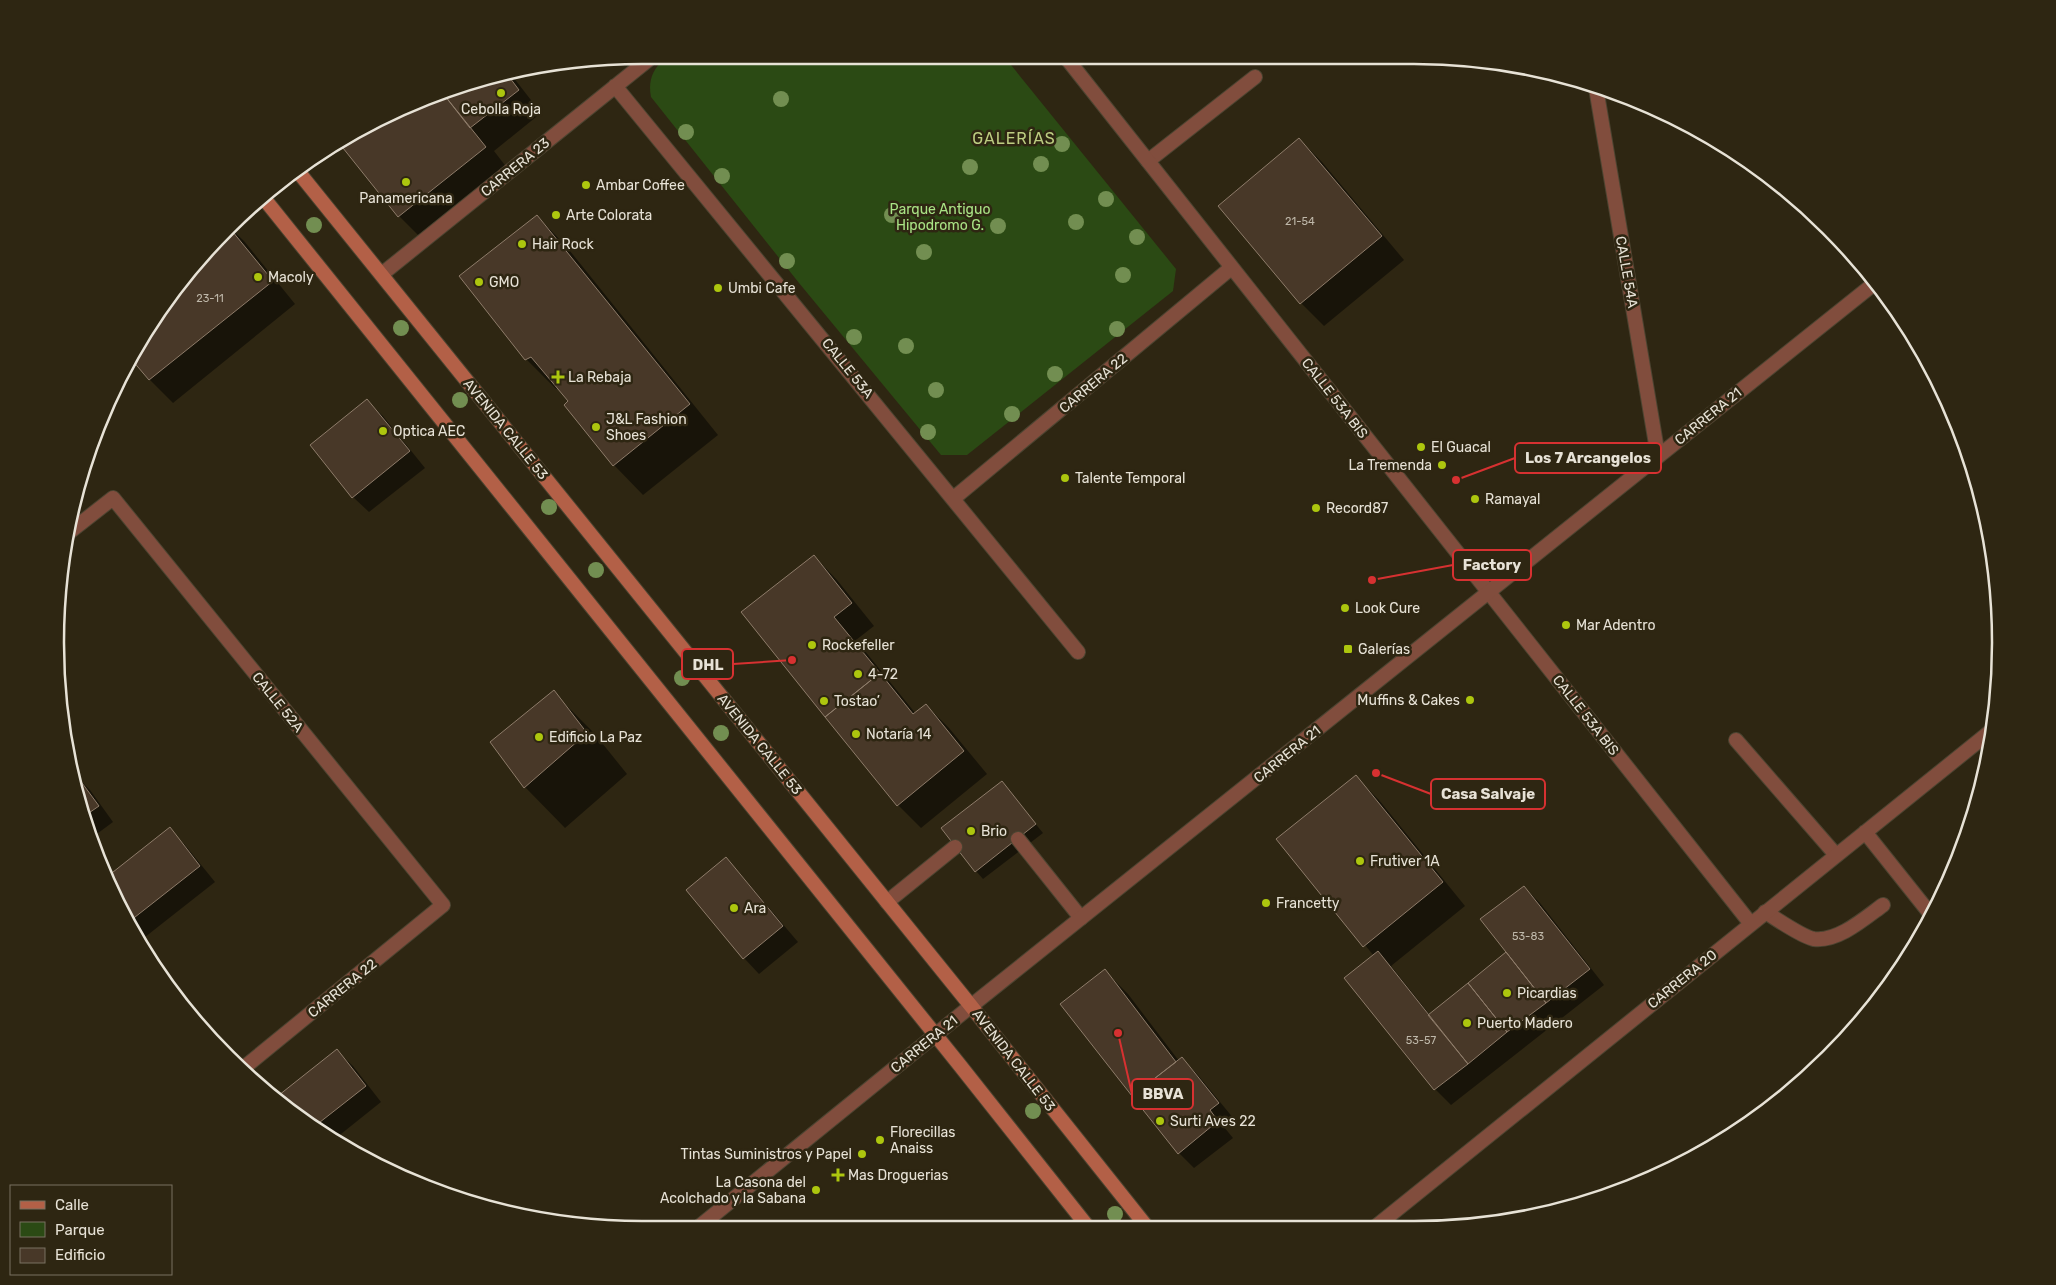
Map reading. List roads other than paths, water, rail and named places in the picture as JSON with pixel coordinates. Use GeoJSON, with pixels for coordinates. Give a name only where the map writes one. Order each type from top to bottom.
{"type":"FeatureCollection","features":[{"type":"Feature","properties":{"kind":"main road","name":"AVENIDA CALLE 53"},"geometry":{"type":"LineString","coordinates":[[301,175],[971,1006],[1141,1221]]}},
{"type":"Feature","properties":{"kind":"main road"},"geometry":{"type":"LineString","coordinates":[[267,202],[1083,1221]]}},
{"type":"Feature","properties":{"kind":"street","name":"CARRERA 23"},"geometry":{"type":"LineString","coordinates":[[382,274],[643,64]]}},
{"type":"Feature","properties":{"kind":"street","name":"CALLE 53A BIS"},"geometry":{"type":"LineString","coordinates":[[1071,64],[1751,924]]}},
{"type":"Feature","properties":{"kind":"street"},"geometry":{"type":"LineString","coordinates":[[1148,161],[1255,77]]}},
{"type":"Feature","properties":{"kind":"street","name":"CALLE 53A"},"geometry":{"type":"LineString","coordinates":[[615,86],[954,498],[1078,652]]}},
{"type":"Feature","properties":{"kind":"street","name":"CALLE 54A"},"geometry":{"type":"LineString","coordinates":[[1597,93],[1658,456]]}},
{"type":"Feature","properties":{"kind":"street","name":"CARRERA 22"},"geometry":{"type":"LineString","coordinates":[[954,498],[1231,268]]}},
{"type":"Feature","properties":{"kind":"street","name":"CARRERA 21"},"geometry":{"type":"LineString","coordinates":[[706,1221],[971,1006],[1870,287]]}},
{"type":"Feature","properties":{"kind":"street","name":"CALLE 52A"},"geometry":{"type":"LineString","coordinates":[[76,527],[113,498],[443,905]]}},
{"type":"Feature","properties":{"kind":"street","name":"CARRERA 20"},"geometry":{"type":"LineString","coordinates":[[1383,1221],[1984,737]]}},
{"type":"Feature","properties":{"kind":"street"},"geometry":{"type":"LineString","coordinates":[[1736,740],[1836,855]]}},
{"type":"Feature","properties":{"kind":"street"},"geometry":{"type":"LineString","coordinates":[[1865,832],[1927,910]]}},
{"type":"Feature","properties":{"kind":"street"},"geometry":{"type":"LineString","coordinates":[[1018,839],[1082,918]]}},
{"type":"Feature","properties":{"kind":"street"},"geometry":{"type":"LineString","coordinates":[[887,902],[955,848]]}},
{"type":"Feature","properties":{"kind":"street","name":"CARRERA 22"},"geometry":{"type":"LineString","coordinates":[[247,1065],[443,905]]}},
{"type":"Feature","properties":{"kind":"street"},"geometry":{"type":"LineString","coordinates":[[1765,912],[1794,930],[1814,939],[1840,935],[1883,905]]}},
{"type":"Feature","properties":{"kind":"place","name":"Cebolla Roja"},"geometry":{"type":"Point","coordinates":[501,93]}},
{"type":"Feature","properties":{"kind":"place","name":"Panamericana"},"geometry":{"type":"Point","coordinates":[406,182]}},
{"type":"Feature","properties":{"kind":"place","name":"Ambar Coffee"},"geometry":{"type":"Point","coordinates":[586,185]}},
{"type":"Feature","properties":{"kind":"place","name":"Arte Colorata"},"geometry":{"type":"Point","coordinates":[556,215]}},
{"type":"Feature","properties":{"kind":"place","name":"Hair Rock"},"geometry":{"type":"Point","coordinates":[522,244]}},
{"type":"Feature","properties":{"kind":"place","name":"Macoly"},"geometry":{"type":"Point","coordinates":[258,277]}},
{"type":"Feature","properties":{"kind":"place","name":"GMO"},"geometry":{"type":"Point","coordinates":[479,282]}},
{"type":"Feature","properties":{"kind":"place","name":"Umbi Cafe"},"geometry":{"type":"Point","coordinates":[718,288]}},
{"type":"Feature","properties":{"kind":"place","name":"La Rebaja"},"geometry":{"type":"Point","coordinates":[558,377]}},
{"type":"Feature","properties":{"kind":"place","name":"J&L Fashion Shoes"},"geometry":{"type":"Point","coordinates":[596,427]}},
{"type":"Feature","properties":{"kind":"place","name":"Optica AEC"},"geometry":{"type":"Point","coordinates":[383,431]}},
{"type":"Feature","properties":{"kind":"place","name":"El Guacal"},"geometry":{"type":"Point","coordinates":[1421,447]}},
{"type":"Feature","properties":{"kind":"place","name":"La Tremenda"},"geometry":{"type":"Point","coordinates":[1442,465]}},
{"type":"Feature","properties":{"kind":"place","name":"Talente Temporal"},"geometry":{"type":"Point","coordinates":[1065,478]}},
{"type":"Feature","properties":{"kind":"place","name":"Los 7 Arcangelos"},"geometry":{"type":"Point","coordinates":[1456,480]}},
{"type":"Feature","properties":{"kind":"place","name":"Ramayal"},"geometry":{"type":"Point","coordinates":[1475,499]}},
{"type":"Feature","properties":{"kind":"place","name":"Record87"},"geometry":{"type":"Point","coordinates":[1316,508]}},
{"type":"Feature","properties":{"kind":"place","name":"Factory"},"geometry":{"type":"Point","coordinates":[1372,580]}},
{"type":"Feature","properties":{"kind":"place","name":"Look Cure"},"geometry":{"type":"Point","coordinates":[1345,608]}},
{"type":"Feature","properties":{"kind":"place","name":"Mar Adentro"},"geometry":{"type":"Point","coordinates":[1566,625]}},
{"type":"Feature","properties":{"kind":"place","name":"Rockefeller"},"geometry":{"type":"Point","coordinates":[812,645]}},
{"type":"Feature","properties":{"kind":"place","name":"Galerías"},"geometry":{"type":"Point","coordinates":[1348,649]}},
{"type":"Feature","properties":{"kind":"place","name":"DHL"},"geometry":{"type":"Point","coordinates":[792,660]}},
{"type":"Feature","properties":{"kind":"place","name":"4-72"},"geometry":{"type":"Point","coordinates":[858,674]}},
{"type":"Feature","properties":{"kind":"place","name":"Muffins & Cakes"},"geometry":{"type":"Point","coordinates":[1470,700]}},
{"type":"Feature","properties":{"kind":"place","name":"Tostao’"},"geometry":{"type":"Point","coordinates":[824,701]}},
{"type":"Feature","properties":{"kind":"place","name":"Notaría 14"},"geometry":{"type":"Point","coordinates":[856,734]}},
{"type":"Feature","properties":{"kind":"place","name":"Edificio La Paz"},"geometry":{"type":"Point","coordinates":[539,737]}},
{"type":"Feature","properties":{"kind":"place","name":"Casa Salvaje"},"geometry":{"type":"Point","coordinates":[1376,773]}},
{"type":"Feature","properties":{"kind":"place","name":"Brio"},"geometry":{"type":"Point","coordinates":[971,831]}},
{"type":"Feature","properties":{"kind":"place","name":"Frutiver 1A"},"geometry":{"type":"Point","coordinates":[1360,861]}},
{"type":"Feature","properties":{"kind":"place","name":"Francetty"},"geometry":{"type":"Point","coordinates":[1266,903]}},
{"type":"Feature","properties":{"kind":"place","name":"Ara"},"geometry":{"type":"Point","coordinates":[734,908]}},
{"type":"Feature","properties":{"kind":"place","name":"Picardias"},"geometry":{"type":"Point","coordinates":[1507,993]}},
{"type":"Feature","properties":{"kind":"place","name":"Puerto Madero"},"geometry":{"type":"Point","coordinates":[1467,1023]}},
{"type":"Feature","properties":{"kind":"place","name":"BBVA"},"geometry":{"type":"Point","coordinates":[1118,1033]}},
{"type":"Feature","properties":{"kind":"place","name":"Surti Aves 22"},"geometry":{"type":"Point","coordinates":[1160,1121]}},
{"type":"Feature","properties":{"kind":"place","name":"Florecillas Anaiss"},"geometry":{"type":"Point","coordinates":[880,1140]}},
{"type":"Feature","properties":{"kind":"place","name":"Tintas Suministros y Papel"},"geometry":{"type":"Point","coordinates":[862,1154]}},
{"type":"Feature","properties":{"kind":"place","name":"Mas Droguerias"},"geometry":{"type":"Point","coordinates":[838,1175]}},
{"type":"Feature","properties":{"kind":"place","name":"La Casona del Acolchado y la Sabana"},"geometry":{"type":"Point","coordinates":[816,1190]}},
{"type":"Feature","properties":{"kind":"district","name":"GALERÍAS"},"geometry":{"type":"Point","coordinates":[1014,138]}},
{"type":"Feature","properties":{"kind":"park label","name":"Parque Antiguo Hipodromo G."},"geometry":{"type":"Point","coordinates":[940,217]}}]}
